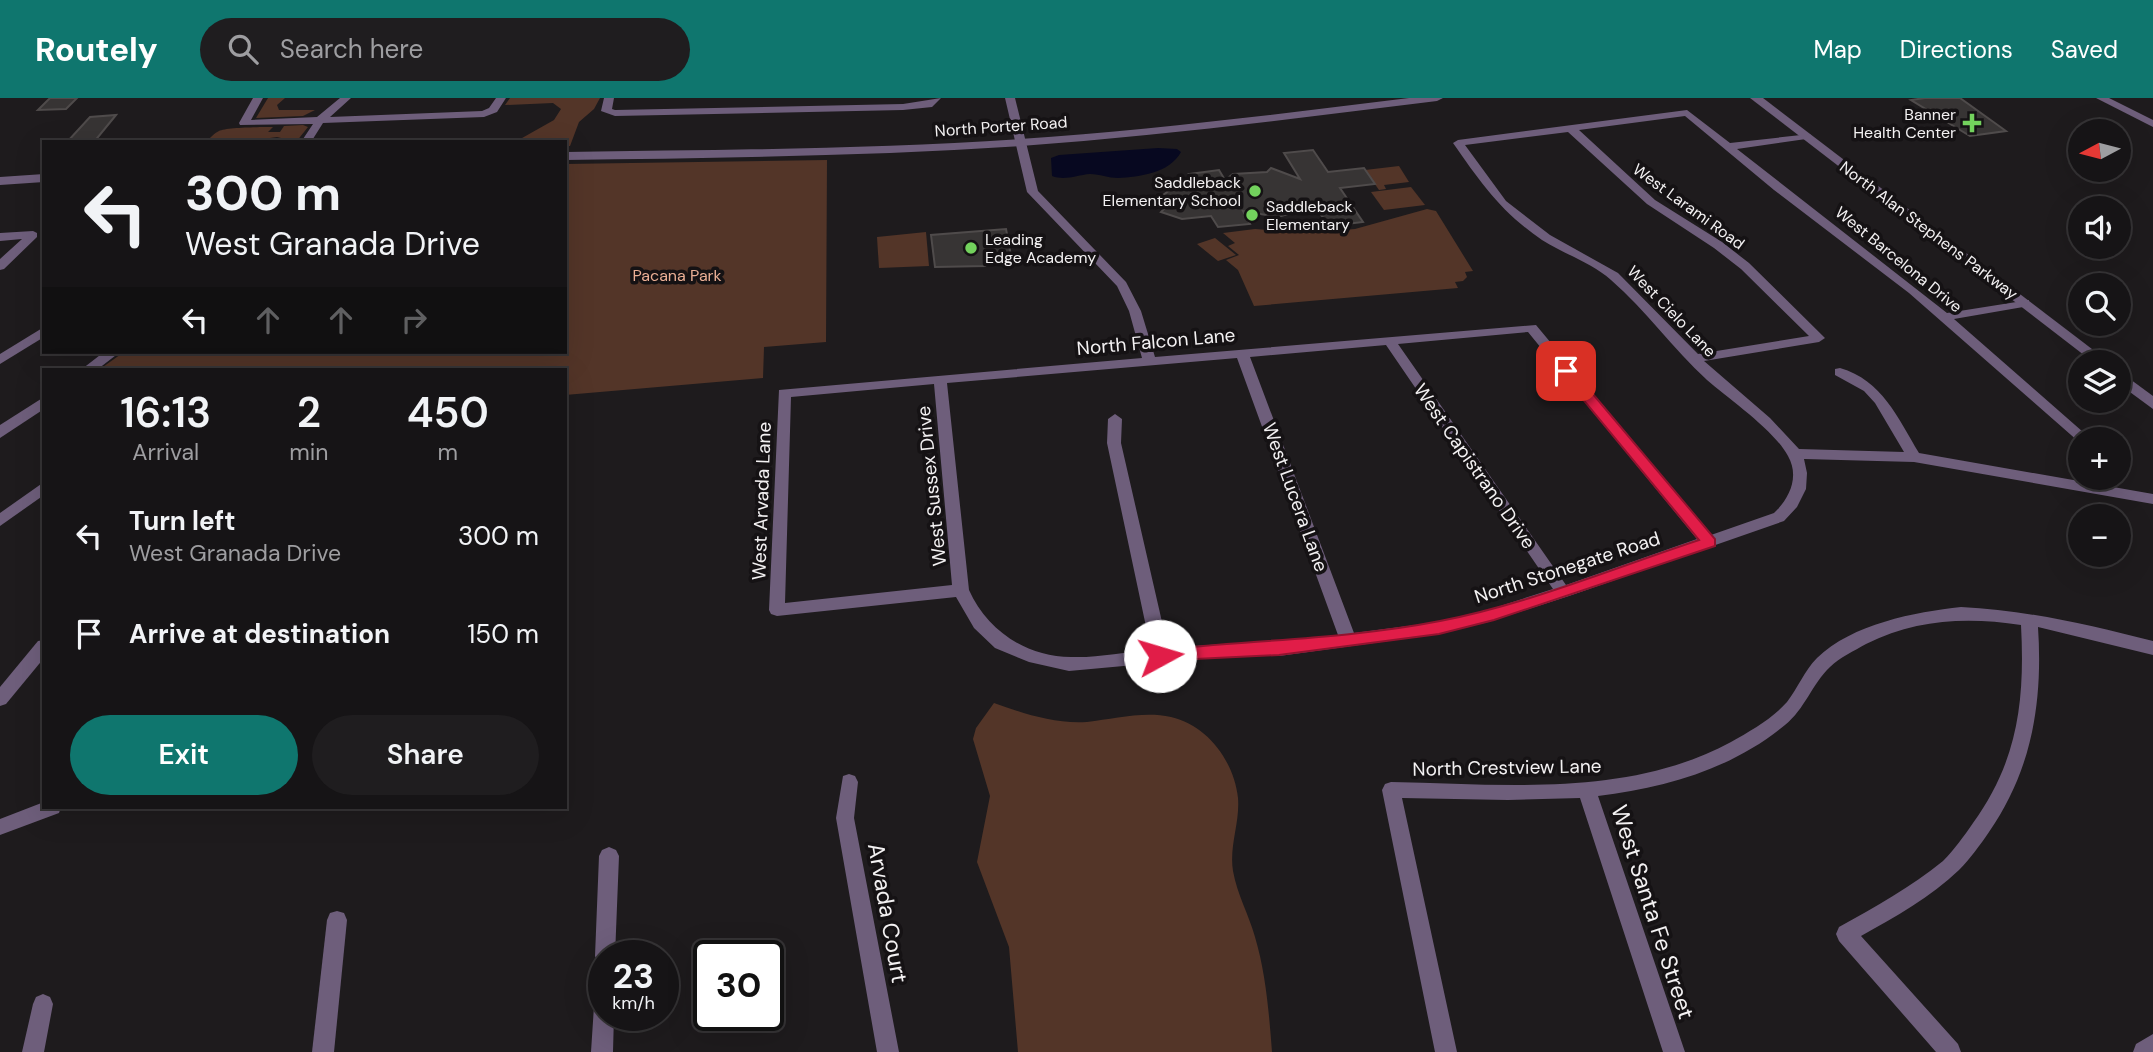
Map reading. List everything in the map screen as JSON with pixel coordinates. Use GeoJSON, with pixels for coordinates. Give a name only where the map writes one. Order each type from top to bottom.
{"type":"FeatureCollection","features":[{"type":"Feature","properties":{"kind":"street"},"geometry":{"type":"LineString","coordinates":[[258,98],[244,123],[489,113],[501,98]]}},
{"type":"Feature","properties":{"kind":"street"},"geometry":{"type":"LineString","coordinates":[[307,140],[320,120],[346,98]]}},
{"type":"Feature","properties":{"kind":"street"},"geometry":{"type":"LineString","coordinates":[[609,98],[606,111],[715,112],[826,104],[934,101]]}},
{"type":"Feature","properties":{"kind":"street"},"geometry":{"type":"LineString","coordinates":[[715,112],[718,98]]}},
{"type":"Feature","properties":{"kind":"street"},"geometry":{"type":"LineString","coordinates":[[1010,98],[1035,196],[1114,275],[1128,295],[1150,361]]}},
{"type":"Feature","properties":{"kind":"street","name":"North Porter Road"},"geometry":{"type":"LineString","coordinates":[[567,156],[766,154],[1020,142],[1195,127],[1437,98]]}},
{"type":"Feature","properties":{"kind":"street","name":"North Alan Stephens Parkway"},"geometry":{"type":"LineString","coordinates":[[1756,98],[2086,350]]}},
{"type":"Feature","properties":{"kind":"street"},"geometry":{"type":"LineString","coordinates":[[2101,98],[2153,124]]}},
{"type":"Feature","properties":{"kind":"street","name":"West Barcelona Drive"},"geometry":{"type":"LineString","coordinates":[[1570,128],[1687,113],[1945,317],[2070,427]]}},
{"type":"Feature","properties":{"kind":"street","name":"West Cielo Lane"},"geometry":{"type":"LineString","coordinates":[[1570,128],[1458,143],[1492,192],[1514,214],[1546,237],[1614,276],[1727,392],[1785,439],[1795,454]]}},
{"type":"Feature","properties":{"kind":"street","name":"West Larami Road"},"geometry":{"type":"LineString","coordinates":[[1570,128],[1651,202],[1707,237],[1745,266],[1819,338],[1695,359]]}},
{"type":"Feature","properties":{"kind":"street"},"geometry":{"type":"LineString","coordinates":[[1728,146],[1806,136]]}},
{"type":"Feature","properties":{"kind":"street"},"geometry":{"type":"LineString","coordinates":[[0,181],[42,178]]}},
{"type":"Feature","properties":{"kind":"street"},"geometry":{"type":"LineString","coordinates":[[0,237],[33,235],[0,266]]}},
{"type":"Feature","properties":{"kind":"street"},"geometry":{"type":"LineString","coordinates":[[1945,317],[2025,303]]}},
{"type":"Feature","properties":{"kind":"street","name":"North Falcon Lane"},"geometry":{"type":"LineString","coordinates":[[784,393],[1531,328],[1709,542]]}},
{"type":"Feature","properties":{"kind":"street"},"geometry":{"type":"LineString","coordinates":[[0,360],[42,332]]}},
{"type":"Feature","properties":{"kind":"street","name":"West Capistrano Drive"},"geometry":{"type":"LineString","coordinates":[[1389,341],[1563,592]]}},
{"type":"Feature","properties":{"kind":"street","name":"West Lucera Lane"},"geometry":{"type":"LineString","coordinates":[[1242,353],[1349,641]]}},
{"type":"Feature","properties":{"kind":"street"},"geometry":{"type":"LineString","coordinates":[[90,368],[110,354]]}},
{"type":"Feature","properties":{"kind":"street"},"geometry":{"type":"LineString","coordinates":[[1840,372],[1869,388],[1880,400],[1914,457]]}},
{"type":"Feature","properties":{"kind":"street","name":"West Sussex Drive"},"geometry":{"type":"LineString","coordinates":[[940,380],[961,590]]}},
{"type":"Feature","properties":{"kind":"street"},"geometry":{"type":"LineString","coordinates":[[2131,386],[2153,404]]}},
{"type":"Feature","properties":{"kind":"street","name":"West Arvada Lane"},"geometry":{"type":"LineString","coordinates":[[784,393],[777,610],[961,590]]}},
{"type":"Feature","properties":{"kind":"street"},"geometry":{"type":"LineString","coordinates":[[0,433],[42,403]]}},
{"type":"Feature","properties":{"kind":"street"},"geometry":{"type":"LineString","coordinates":[[1115,419],[1114,443],[1160,656]]}},
{"type":"Feature","properties":{"kind":"street"},"geometry":{"type":"LineString","coordinates":[[1795,454],[1914,457],[2153,499]]}},
{"type":"Feature","properties":{"kind":"street","name":"North Stonegate Road"},"geometry":{"type":"LineString","coordinates":[[961,590],[980,624],[1001,643],[1029,655],[1069,664],[1349,641],[1439,628],[1563,592],[1779,517],[1793,504],[1801,487],[1802,471],[1795,454]]}},
{"type":"Feature","properties":{"kind":"street"},"geometry":{"type":"LineString","coordinates":[[0,521],[42,489]]}},
{"type":"Feature","properties":{"kind":"street"},"geometry":{"type":"LineString","coordinates":[[2123,490],[2125,494]]}},
{"type":"Feature","properties":{"kind":"street","name":"North Crestview Lane"},"geometry":{"type":"LineString","coordinates":[[1446,1052],[1391,790],[1587,788],[1666,777],[1733,751],[1787,713],[1824,662],[1870,632],[1922,615],[1961,613],[2029,619],[2153,648]]}},
{"type":"Feature","properties":{"kind":"street"},"geometry":{"type":"LineString","coordinates":[[1951,1052],[1846,934],[1906,900],[1951,866],[2005,792],[2024,746],[2034,674],[2029,619]]}},
{"type":"Feature","properties":{"kind":"street"},"geometry":{"type":"LineString","coordinates":[[0,699],[42,648]]}},
{"type":"Feature","properties":{"kind":"street","name":"Arvada Court"},"geometry":{"type":"LineString","coordinates":[[849,782],[845,818],[888,1052]]}},
{"type":"Feature","properties":{"kind":"street","name":"West Santa Fe Street"},"geometry":{"type":"LineString","coordinates":[[1587,788],[1674,1052]]}},
{"type":"Feature","properties":{"kind":"street"},"geometry":{"type":"LineString","coordinates":[[0,827],[47,809]]}},
{"type":"Feature","properties":{"kind":"street"},"geometry":{"type":"LineString","coordinates":[[606,940],[609,856]]}},
{"type":"Feature","properties":{"kind":"street"},"geometry":{"type":"LineString","coordinates":[[323,1052],[337,920]]}},
{"type":"Feature","properties":{"kind":"street"},"geometry":{"type":"LineString","coordinates":[[33,1052],[43,1004]]}},
{"type":"Feature","properties":{"kind":"street"},"geometry":{"type":"LineString","coordinates":[[602,1052],[603,1031]]}},
{"type":"Feature","properties":{"kind":"street"},"geometry":{"type":"LineString","coordinates":[[2144,1052],[2153,1045]]}},
{"type":"Feature","properties":{"kind":"green space"},"geometry":{"type":"Polygon","coordinates":[[[268,98],[285,98],[277,105],[279,110],[315,110],[303,116],[256,118],[268,98]]]}},
{"type":"Feature","properties":{"kind":"green space"},"geometry":{"type":"Polygon","coordinates":[[[510,98],[600,98],[594,109],[579,122],[570,146],[567,146],[567,140],[519,140],[554,120],[561,109],[553,103],[505,105],[510,98]]]}},
{"type":"Feature","properties":{"kind":"green space"},"geometry":{"type":"Polygon","coordinates":[[[284,126],[308,127],[298,140],[280,140],[281,138],[277,137],[207,140],[223,130],[273,127],[268,132],[280,132],[284,126]]]}},
{"type":"Feature","properties":{"kind":"green space","name":"Pacana Park"},"geometry":{"type":"Polygon","coordinates":[[[827,160],[826,342],[764,347],[763,378],[567,395],[567,368],[101,368],[121,354],[567,354],[567,164],[827,160]]]}},
{"type":"Feature","properties":{"kind":"green space"},"geometry":{"type":"Polygon","coordinates":[[[1399,166],[1409,182],[1384,185],[1386,189],[1379,190],[1365,170],[1399,166]]]}},
{"type":"Feature","properties":{"kind":"green space"},"geometry":{"type":"Polygon","coordinates":[[[1411,187],[1425,205],[1384,210],[1371,192],[1411,187]]]}},
{"type":"Feature","properties":{"kind":"green space"},"geometry":{"type":"Polygon","coordinates":[[[1427,209],[1436,211],[1473,271],[1465,272],[1467,277],[1463,281],[1455,282],[1458,288],[1254,306],[1238,270],[1226,260],[1239,255],[1228,246],[1235,243],[1223,233],[1255,229],[1307,233],[1355,229],[1427,209]]]}},
{"type":"Feature","properties":{"kind":"green space"},"geometry":{"type":"Polygon","coordinates":[[[926,232],[929,266],[879,268],[877,237],[926,232]]]}},
{"type":"Feature","properties":{"kind":"green space"},"geometry":{"type":"Polygon","coordinates":[[[1215,238],[1236,255],[1218,261],[1197,244],[1215,238]]]}},
{"type":"Feature","properties":{"kind":"green space"},"geometry":{"type":"Polygon","coordinates":[[[994,703],[1063,721],[1087,722],[1140,715],[1171,717],[1184,721],[1207,736],[1225,758],[1238,798],[1232,853],[1233,871],[1262,965],[1272,1052],[1018,1052],[1009,947],[977,862],[990,796],[973,739],[976,728],[994,703]]]}},
{"type":"Feature","properties":{"kind":"water"},"geometry":{"type":"Polygon","coordinates":[[[1177,149],[1181,152],[1169,165],[1144,175],[1118,178],[1090,174],[1066,178],[1052,176],[1051,158],[1059,155],[1177,149]]]}},
{"type":"Feature","properties":{"kind":"building"},"geometry":{"type":"Polygon","coordinates":[[[50,98],[77,98],[66,109],[38,110],[50,98]]]}},
{"type":"Feature","properties":{"kind":"building","name":"Banner Health Center"},"geometry":{"type":"Polygon","coordinates":[[[1960,98],[2006,131],[1970,136],[1911,100],[1960,98]]]}},
{"type":"Feature","properties":{"kind":"building"},"geometry":{"type":"Polygon","coordinates":[[[116,115],[96,140],[69,140],[90,117],[116,115]]]}},
{"type":"Feature","properties":{"kind":"building","name":"Saddleback Elementary School"},"geometry":{"type":"Polygon","coordinates":[[[1313,150],[1328,172],[1364,168],[1375,184],[1340,188],[1363,222],[1330,226],[1312,204],[1288,207],[1288,214],[1278,217],[1243,211],[1250,224],[1218,227],[1211,216],[1182,219],[1161,212],[1165,208],[1152,203],[1174,187],[1171,183],[1193,180],[1189,174],[1219,170],[1225,180],[1233,174],[1267,172],[1271,168],[1300,179],[1284,153],[1313,150]]]}},
{"type":"Feature","properties":{"kind":"building","name":"Leading Edge Academy"},"geometry":{"type":"Polygon","coordinates":[[[1006,229],[1012,261],[984,263],[985,266],[935,267],[931,235],[1006,229]]]}},
{"type":"Feature","properties":{"kind":"place","name":"Banner Health Center"},"geometry":{"type":"Point","coordinates":[1972,123]}},
{"type":"Feature","properties":{"kind":"place","name":"Saddleback Elementary School"},"geometry":{"type":"Point","coordinates":[1255,191]}},
{"type":"Feature","properties":{"kind":"place","name":"Saddleback Elementary"},"geometry":{"type":"Point","coordinates":[1252,215]}},
{"type":"Feature","properties":{"kind":"place","name":"Leading Edge Academy"},"geometry":{"type":"Point","coordinates":[971,248]}},
{"type":"Feature","properties":{"kind":"route"},"geometry":{"type":"LineString","coordinates":[[1160,656],[1233,649],[1279,649],[1439,628],[1488,616],[1709,542],[1566,371]]}}]}
